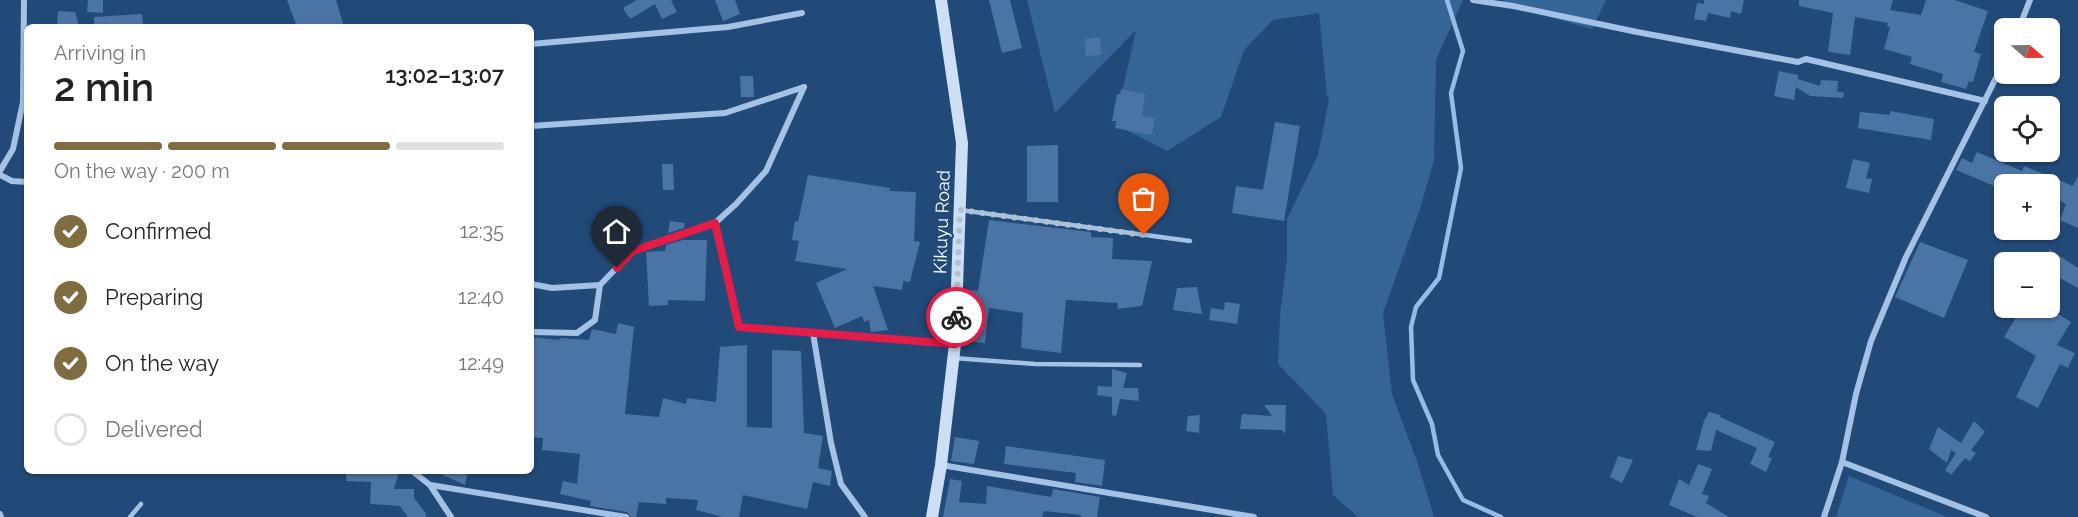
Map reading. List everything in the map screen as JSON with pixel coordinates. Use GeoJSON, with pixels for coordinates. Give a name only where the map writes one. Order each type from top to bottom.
{"type":"FeatureCollection","features":[{"type":"Feature","properties":{"kind":"main road","name":"Kikuyu Road"},"geometry":{"type":"LineString","coordinates":[[932,517],[941,465],[955,344],[962,143],[942,0]]}},
{"type":"Feature","properties":{"kind":"street"},"geometry":{"type":"LineString","coordinates":[[24,0],[23,102],[14,149],[0,173],[12,181],[24,182]]}},
{"type":"Feature","properties":{"kind":"street"},"geometry":{"type":"LineString","coordinates":[[1473,0],[1798,62],[1806,59],[1985,101]]}},
{"type":"Feature","properties":{"kind":"street"},"geometry":{"type":"LineString","coordinates":[[2022,18],[2028,0]]}},
{"type":"Feature","properties":{"kind":"street"},"geometry":{"type":"LineString","coordinates":[[534,44],[728,27],[802,14]]}},
{"type":"Feature","properties":{"kind":"street"},"geometry":{"type":"LineString","coordinates":[[1824,517],[1842,462],[1856,393],[1871,341],[1906,257],[1994,83]]}},
{"type":"Feature","properties":{"kind":"street"},"geometry":{"type":"LineString","coordinates":[[534,126],[725,113],[804,87],[766,171],[736,204],[715,223],[633,251],[600,285],[595,320],[577,333],[534,332]]}},
{"type":"Feature","properties":{"kind":"street"},"geometry":{"type":"LineString","coordinates":[[715,223],[739,327],[955,344]]}},
{"type":"Feature","properties":{"kind":"street"},"geometry":{"type":"LineString","coordinates":[[534,285],[552,288],[600,285]]}},
{"type":"Feature","properties":{"kind":"street"},"geometry":{"type":"LineString","coordinates":[[813,333],[831,443],[841,484],[865,517]]}},
{"type":"Feature","properties":{"kind":"street"},"geometry":{"type":"LineString","coordinates":[[1842,462],[1986,517]]}},
{"type":"Feature","properties":{"kind":"street"},"geometry":{"type":"LineString","coordinates":[[941,465],[1254,517]]}},
{"type":"Feature","properties":{"kind":"street"},"geometry":{"type":"LineString","coordinates":[[416,474],[430,485],[451,517]]}},
{"type":"Feature","properties":{"kind":"street"},"geometry":{"type":"LineString","coordinates":[[430,485],[626,517]]}},
{"type":"Feature","properties":{"kind":"lane"},"geometry":{"type":"LineString","coordinates":[[960,210],[1190,241]]}},
{"type":"Feature","properties":{"kind":"lane"},"geometry":{"type":"LineString","coordinates":[[953,358],[1035,364],[1140,365]]}},
{"type":"Feature","properties":{"kind":"lane"},"geometry":{"type":"LineString","coordinates":[[130,517],[141,504]]}},
{"type":"Feature","properties":{"kind":"shaded area"},"geometry":{"type":"Polygon","coordinates":[[[1027,0],[1463,0],[1436,60],[1434,160],[1420,209],[1383,313],[1392,394],[1418,464],[1434,517],[1358,517],[1333,495],[1326,414],[1278,364],[1280,315],[1287,258],[1287,219],[1318,155],[1329,99],[1319,13],[1273,20],[1244,50],[1221,117],[1167,151],[1115,124],[1136,30],[1055,113],[1027,0]]]}},
{"type":"Feature","properties":{"kind":"shaded area"},"geometry":{"type":"Polygon","coordinates":[[[1504,0],[1606,0],[1592,29],[1502,4],[1504,0]]]}},
{"type":"Feature","properties":{"kind":"shaded area"},"geometry":{"type":"Polygon","coordinates":[[[1849,476],[1947,517],[1836,517],[1849,476]]]}},
{"type":"Feature","properties":{"kind":"building"},"geometry":{"type":"Polygon","coordinates":[[[88,0],[103,0],[103,13],[87,12],[88,0]]]}},
{"type":"Feature","properties":{"kind":"building"},"geometry":{"type":"Polygon","coordinates":[[[287,0],[336,0],[343,24],[296,24],[287,0]]]}},
{"type":"Feature","properties":{"kind":"building"},"geometry":{"type":"Polygon","coordinates":[[[637,0],[671,0],[677,12],[662,19],[655,4],[630,19],[623,8],[637,0]]]}},
{"type":"Feature","properties":{"kind":"building"},"geometry":{"type":"Polygon","coordinates":[[[715,0],[735,0],[740,14],[723,21],[715,0]]]}},
{"type":"Feature","properties":{"kind":"building"},"geometry":{"type":"Polygon","coordinates":[[[989,0],[1010,0],[1022,48],[1002,53],[989,0]]]}},
{"type":"Feature","properties":{"kind":"building"},"geometry":{"type":"Polygon","coordinates":[[[1704,0],[1744,0],[1741,14],[1731,11],[1730,18],[1708,13],[1706,21],[1694,19],[1697,3],[1704,4],[1704,0]]]}},
{"type":"Feature","properties":{"kind":"building"},"geometry":{"type":"Polygon","coordinates":[[[1799,0],[1893,0],[1890,10],[1921,15],[1926,0],[1955,0],[1988,11],[1974,52],[1981,54],[1973,82],[1969,81],[1966,89],[1941,82],[1943,74],[1910,64],[1912,57],[1884,49],[1890,27],[1887,27],[1888,23],[1855,17],[1850,55],[1828,52],[1833,13],[1799,6],[1799,0]]]}},
{"type":"Feature","properties":{"kind":"building"},"geometry":{"type":"Polygon","coordinates":[[[58,11],[75,12],[78,24],[57,24],[58,11]]]}},
{"type":"Feature","properties":{"kind":"building"},"geometry":{"type":"Polygon","coordinates":[[[142,14],[143,24],[94,24],[94,17],[142,14]]]}},
{"type":"Feature","properties":{"kind":"building"},"geometry":{"type":"Polygon","coordinates":[[[1100,37],[1101,55],[1086,56],[1085,39],[1100,37]]]}},
{"type":"Feature","properties":{"kind":"building"},"geometry":{"type":"Polygon","coordinates":[[[1779,71],[1798,75],[1798,79],[1820,86],[1821,80],[1838,81],[1837,91],[1844,93],[1843,98],[1810,96],[1796,87],[1794,100],[1774,96],[1779,71]]]}},
{"type":"Feature","properties":{"kind":"building"},"geometry":{"type":"Polygon","coordinates":[[[740,76],[753,76],[754,97],[741,97],[740,76]]]}},
{"type":"Feature","properties":{"kind":"building"},"geometry":{"type":"Polygon","coordinates":[[[1121,89],[1145,94],[1142,116],[1155,118],[1152,135],[1115,128],[1117,121],[1112,121],[1117,94],[1120,94],[1121,89]]]}},
{"type":"Feature","properties":{"kind":"building"},"geometry":{"type":"Polygon","coordinates":[[[1890,111],[1934,119],[1931,140],[1858,128],[1860,112],[1890,115],[1890,111]]]}},
{"type":"Feature","properties":{"kind":"building"},"geometry":{"type":"Polygon","coordinates":[[[1275,122],[1300,126],[1284,221],[1232,213],[1236,186],[1263,190],[1275,122]]]}},
{"type":"Feature","properties":{"kind":"building"},"geometry":{"type":"Polygon","coordinates":[[[1058,145],[1058,202],[1027,202],[1027,146],[1058,145]]]}},
{"type":"Feature","properties":{"kind":"building"},"geometry":{"type":"Polygon","coordinates":[[[1977,152],[1994,159],[1994,162],[2001,162],[2022,171],[2024,166],[2044,174],[1994,174],[1994,186],[1956,170],[1962,158],[1972,163],[1977,152]]]}},
{"type":"Feature","properties":{"kind":"building"},"geometry":{"type":"Polygon","coordinates":[[[1853,159],[1870,163],[1866,178],[1872,179],[1869,193],[1846,188],[1853,159]]]}},
{"type":"Feature","properties":{"kind":"building"},"geometry":{"type":"Polygon","coordinates":[[[662,164],[673,164],[674,190],[663,190],[662,164]]]}},
{"type":"Feature","properties":{"kind":"building"},"geometry":{"type":"Polygon","coordinates":[[[808,175],[890,188],[889,191],[916,192],[914,241],[920,242],[910,282],[903,281],[902,290],[873,286],[888,330],[871,332],[869,320],[864,322],[862,316],[835,328],[816,283],[847,269],[795,261],[799,241],[792,240],[808,175]]]}},
{"type":"Feature","properties":{"kind":"building"},"geometry":{"type":"Polygon","coordinates":[[[2078,176],[2078,228],[2060,220],[2066,204],[2060,201],[2060,181],[2073,186],[2078,176]]]}},
{"type":"Feature","properties":{"kind":"building"},"geometry":{"type":"Polygon","coordinates":[[[989,220],[1091,232],[1091,237],[1113,238],[1112,259],[1152,261],[1142,306],[1117,309],[1118,303],[1066,300],[1061,353],[1021,348],[1023,313],[989,308],[985,343],[965,341],[971,290],[978,291],[989,220]]]}},
{"type":"Feature","properties":{"kind":"building"},"geometry":{"type":"Polygon","coordinates":[[[670,221],[685,223],[684,228],[668,233],[670,221]]]}},
{"type":"Feature","properties":{"kind":"building"},"geometry":{"type":"Polygon","coordinates":[[[683,240],[707,240],[705,301],[668,300],[668,305],[649,306],[646,252],[665,251],[666,245],[683,240]]]}},
{"type":"Feature","properties":{"kind":"building"},"geometry":{"type":"Polygon","coordinates":[[[1920,242],[1968,260],[1944,318],[1895,297],[1920,242]]]}},
{"type":"Feature","properties":{"kind":"building"},"geometry":{"type":"Polygon","coordinates":[[[2060,256],[2078,268],[2078,288],[2060,278],[2060,256]]]}},
{"type":"Feature","properties":{"kind":"building"},"geometry":{"type":"Polygon","coordinates":[[[1197,287],[1202,314],[1173,310],[1177,288],[1197,287]]]}},
{"type":"Feature","properties":{"kind":"building"},"geometry":{"type":"Polygon","coordinates":[[[1225,302],[1240,304],[1237,324],[1209,320],[1211,308],[1224,310],[1225,302]]]}},
{"type":"Feature","properties":{"kind":"building"},"geometry":{"type":"Polygon","coordinates":[[[2060,315],[2071,322],[2057,345],[2075,353],[2068,368],[2060,364],[2038,408],[2016,397],[2036,356],[2004,337],[2016,318],[2060,318],[2060,315]]]}},
{"type":"Feature","properties":{"kind":"building"},"geometry":{"type":"Polygon","coordinates":[[[618,323],[634,327],[625,414],[659,417],[663,398],[686,404],[687,398],[716,402],[720,347],[747,345],[747,427],[772,428],[772,350],[801,351],[804,433],[823,436],[818,468],[832,471],[830,486],[813,482],[807,509],[743,495],[739,517],[723,517],[696,510],[698,500],[666,498],[666,504],[639,502],[636,517],[631,517],[627,512],[590,506],[591,501],[560,494],[563,481],[577,484],[580,454],[542,450],[543,438],[534,437],[534,337],[589,340],[592,329],[616,334],[618,323]]]}},
{"type":"Feature","properties":{"kind":"building"},"geometry":{"type":"Polygon","coordinates":[[[1112,369],[1127,373],[1123,388],[1138,388],[1139,401],[1120,399],[1116,416],[1112,415],[1112,397],[1097,395],[1098,386],[1112,387],[1112,369]]]}},
{"type":"Feature","properties":{"kind":"building"},"geometry":{"type":"Polygon","coordinates":[[[1264,405],[1286,405],[1285,434],[1282,430],[1240,429],[1242,414],[1272,416],[1264,405]]]}},
{"type":"Feature","properties":{"kind":"building"},"geometry":{"type":"Polygon","coordinates":[[[1709,412],[1721,415],[1720,417],[1775,442],[1768,457],[1772,458],[1766,472],[1750,464],[1757,448],[1716,430],[1711,451],[1696,450],[1704,421],[1709,412]]]}},
{"type":"Feature","properties":{"kind":"building"},"geometry":{"type":"Polygon","coordinates":[[[1200,415],[1199,433],[1186,431],[1188,416],[1200,415]]]}},
{"type":"Feature","properties":{"kind":"building"},"geometry":{"type":"Polygon","coordinates":[[[1974,421],[1985,432],[1971,450],[1976,453],[1970,461],[1965,458],[1951,475],[1945,470],[1956,453],[1951,450],[1947,463],[1929,449],[1938,427],[1961,443],[1974,421]]]}},
{"type":"Feature","properties":{"kind":"building"},"geometry":{"type":"Polygon","coordinates":[[[955,437],[979,441],[974,464],[951,461],[955,437]]]}},
{"type":"Feature","properties":{"kind":"building"},"geometry":{"type":"Polygon","coordinates":[[[1006,446],[1105,460],[1102,486],[1075,482],[1076,473],[1004,464],[1006,446]]]}},
{"type":"Feature","properties":{"kind":"building"},"geometry":{"type":"Polygon","coordinates":[[[1618,456],[1633,460],[1622,483],[1610,477],[1618,456]]]}},
{"type":"Feature","properties":{"kind":"building"},"geometry":{"type":"Polygon","coordinates":[[[1698,464],[1712,469],[1702,494],[1709,496],[1706,503],[1729,517],[1697,517],[1669,505],[1679,479],[1689,485],[1698,464]]]}},
{"type":"Feature","properties":{"kind":"building"},"geometry":{"type":"Polygon","coordinates":[[[346,474],[398,474],[394,489],[414,489],[414,498],[427,517],[408,517],[400,506],[370,504],[371,482],[346,481],[346,474]]]}},
{"type":"Feature","properties":{"kind":"building"},"geometry":{"type":"Polygon","coordinates":[[[441,474],[467,474],[465,485],[441,474]]]}},
{"type":"Feature","properties":{"kind":"building"},"geometry":{"type":"Polygon","coordinates":[[[950,479],[962,481],[959,502],[986,504],[987,486],[1051,497],[1053,489],[1100,497],[1097,517],[1044,511],[1042,517],[943,517],[950,479]]]}},
{"type":"Feature","properties":{"kind":"waterway"},"geometry":{"type":"LineString","coordinates":[[1447,0],[1463,51],[1451,93],[1461,168],[1439,278],[1416,307],[1411,327],[1413,380],[1432,424],[1438,455],[1463,500],[1501,517]]}},
{"type":"Feature","properties":{"kind":"way so far"},"geometry":{"type":"LineString","coordinates":[[956,317],[960,210],[1144,235]]}},
{"type":"Feature","properties":{"kind":"route"},"geometry":{"type":"LineString","coordinates":[[617,268],[633,251],[715,223],[739,327],[955,344],[956,317]]}}]}
